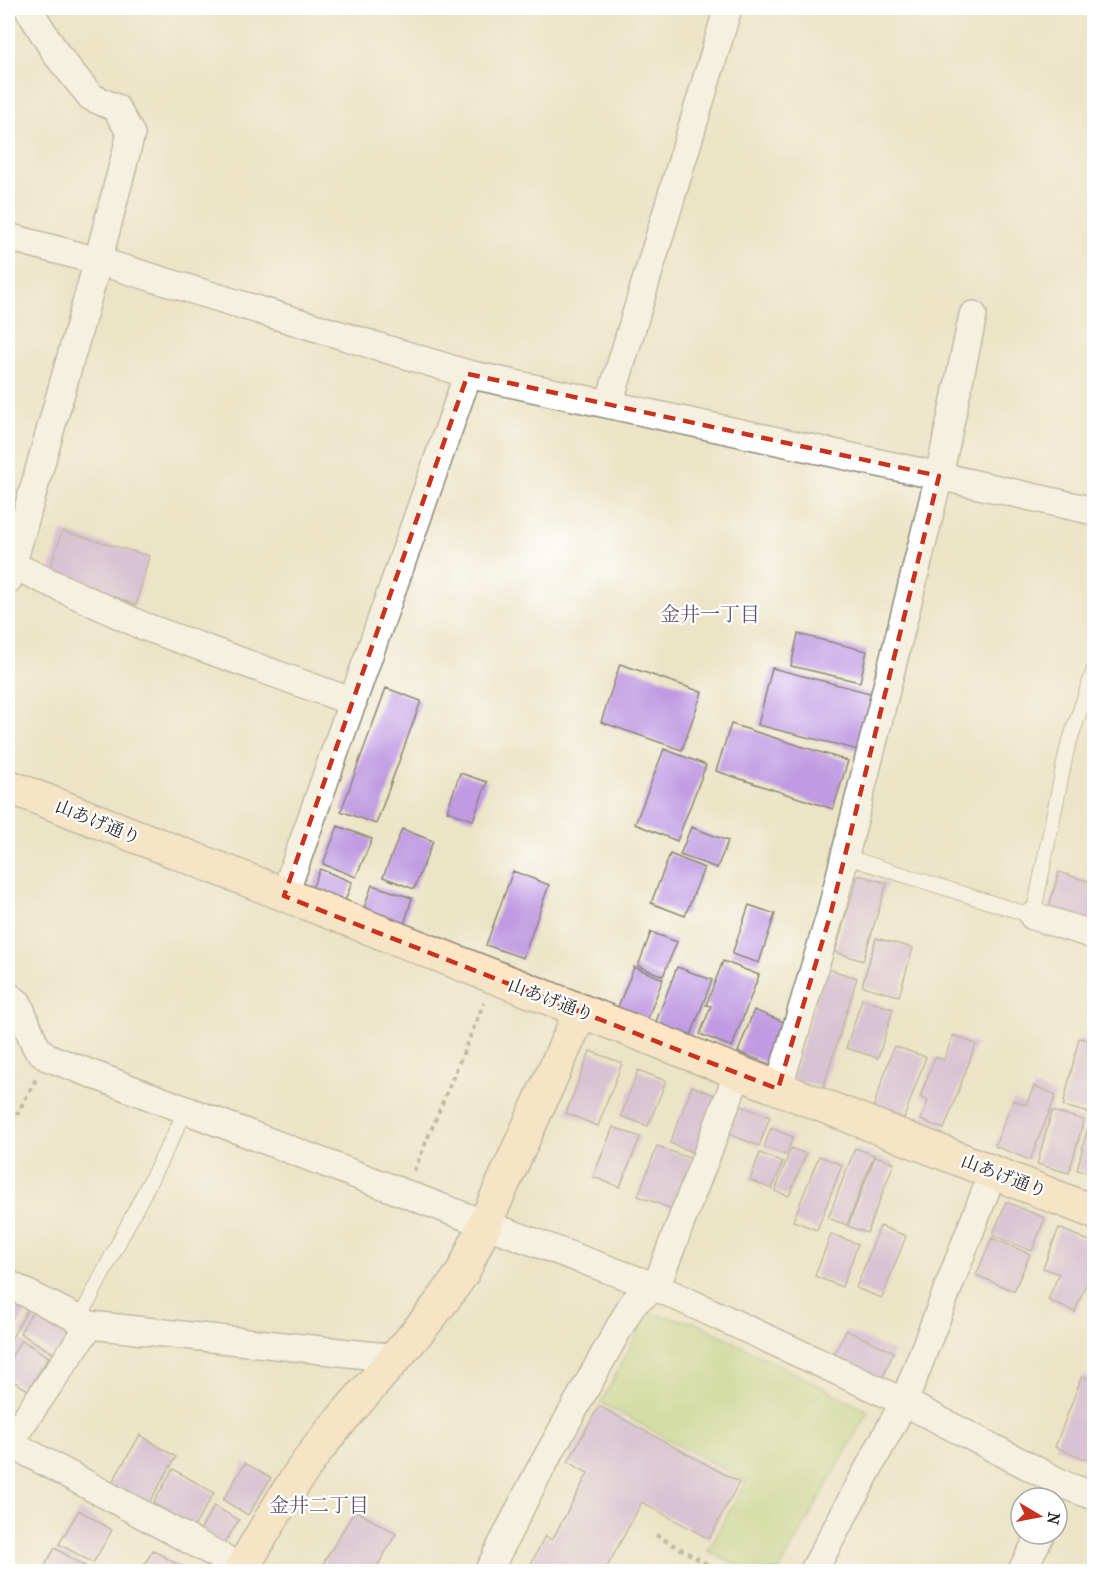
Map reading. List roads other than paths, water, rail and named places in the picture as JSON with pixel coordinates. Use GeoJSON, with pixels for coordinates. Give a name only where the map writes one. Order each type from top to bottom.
{"type":"FeatureCollection","features":[{"type":"Feature","properties":{"kind":"main road","name":"山あげ通り"},"geometry":{"type":"LineString","coordinates":[[8,786],[1095,1212]]}},
{"type":"Feature","properties":{"kind":"main road"},"geometry":{"type":"LineString","coordinates":[[244,1570],[286,1495],[326,1439],[440,1306],[458,1280],[581,1011]]}},
{"type":"Feature","properties":{"kind":"street"},"geometry":{"type":"LineString","coordinates":[[28,8],[57,55],[91,97],[116,108],[130,134],[98,261],[9,569],[143,626],[353,702]]}},
{"type":"Feature","properties":{"kind":"street"},"geometry":{"type":"LineString","coordinates":[[609,404],[728,8]]}},
{"type":"Feature","properties":{"kind":"street"},"geometry":{"type":"LineString","coordinates":[[8,237],[98,261],[468,374],[1095,511]]}},
{"type":"Feature","properties":{"kind":"street"},"geometry":{"type":"LineString","coordinates":[[778,1089],[830,916],[939,476],[973,315]]}},
{"type":"Feature","properties":{"kind":"street"},"geometry":{"type":"LineString","coordinates":[[284,896],[468,374]]}},
{"type":"Feature","properties":{"kind":"street"},"geometry":{"type":"LineString","coordinates":[[1033,916],[1095,935]]}},
{"type":"Feature","properties":{"kind":"street"},"geometry":{"type":"LineString","coordinates":[[8,996],[18,1003],[36,1047],[47,1057],[656,1287],[904,1402],[1045,1486]]}},
{"type":"Feature","properties":{"kind":"street"},"geometry":{"type":"LineString","coordinates":[[488,1572],[536,1477],[633,1303],[656,1287],[738,1073]]}},
{"type":"Feature","properties":{"kind":"street"},"geometry":{"type":"LineString","coordinates":[[813,1572],[904,1402],[993,1172]]}},
{"type":"Feature","properties":{"kind":"street"},"geometry":{"type":"LineString","coordinates":[[8,1284],[84,1323],[395,1358]]}},
{"type":"Feature","properties":{"kind":"street"},"geometry":{"type":"LineString","coordinates":[[84,1323],[8,1443],[244,1570]]}},
{"type":"Feature","properties":{"kind":"street"},"geometry":{"type":"LineString","coordinates":[[1069,1496],[1095,1496]]}},
{"type":"Feature","properties":{"kind":"street"},"geometry":{"type":"LineString","coordinates":[[1021,1572],[1035,1546]]}},
{"type":"Feature","properties":{"kind":"lane"},"geometry":{"type":"LineString","coordinates":[[844,856],[1033,916],[1067,749],[1095,669]]}},
{"type":"Feature","properties":{"kind":"lane"},"geometry":{"type":"LineString","coordinates":[[84,1323],[186,1111]]}},
{"type":"Feature","properties":{"kind":"district","name":"金井一丁目"},"geometry":{"type":"Point","coordinates":[710,614]}},
{"type":"Feature","properties":{"kind":"district","name":"金井二丁目"},"geometry":{"type":"Point","coordinates":[319,1505]}}]}
